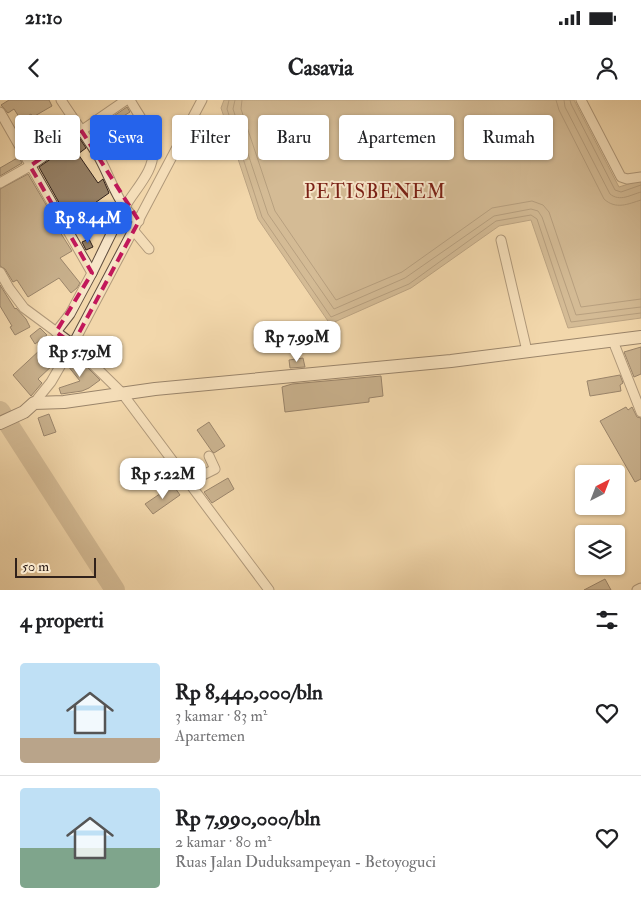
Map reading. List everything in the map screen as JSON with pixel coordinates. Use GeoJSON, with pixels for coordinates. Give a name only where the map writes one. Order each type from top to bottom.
{"type":"FeatureCollection","features":[{"type":"Feature","properties":{"kind":"main road"},"geometry":{"type":"LineString","coordinates":[[0,423],[24,412],[34,403],[64,402],[122,393],[451,361],[641,337]]}},
{"type":"Feature","properties":{"kind":"street"},"geometry":{"type":"LineString","coordinates":[[61,100],[100,159],[132,214],[134,231],[150,249]]}},
{"type":"Feature","properties":{"kind":"street"},"geometry":{"type":"LineString","coordinates":[[0,183],[30,166],[126,100]]}},
{"type":"Feature","properties":{"kind":"street"},"geometry":{"type":"LineString","coordinates":[[130,100],[149,133],[153,150],[153,158],[132,214]]}},
{"type":"Feature","properties":{"kind":"street"},"geometry":{"type":"LineString","coordinates":[[34,403],[51,382],[66,338],[70,314],[92,273],[132,214],[202,100]]}},
{"type":"Feature","properties":{"kind":"street"},"geometry":{"type":"LineString","coordinates":[[581,100],[621,177],[627,179],[641,177]]}},
{"type":"Feature","properties":{"kind":"street"},"geometry":{"type":"LineString","coordinates":[[0,112],[92,273]]}},
{"type":"Feature","properties":{"kind":"street"},"geometry":{"type":"LineString","coordinates":[[66,338],[134,231]]}},
{"type":"Feature","properties":{"kind":"street"},"geometry":{"type":"LineString","coordinates":[[501,240],[527,351]]}},
{"type":"Feature","properties":{"kind":"street"},"geometry":{"type":"LineString","coordinates":[[0,272],[24,308],[66,338],[122,393],[269,590]]}},
{"type":"Feature","properties":{"kind":"street"},"geometry":{"type":"LineString","coordinates":[[613,341],[641,412]]}},
{"type":"Feature","properties":{"kind":"street"},"geometry":{"type":"LineString","coordinates":[[189,482],[215,469],[209,456]]}},
{"type":"Feature","properties":{"kind":"highlighted area"},"geometry":{"type":"Polygon","coordinates":[[[81,130],[139,221],[73,344],[56,332],[92,273],[30,166],[81,130]]]}},
{"type":"Feature","properties":{"kind":"water"},"geometry":{"type":"Polygon","coordinates":[[[224,100],[574,100],[619,187],[641,180],[641,318],[568,328],[531,220],[499,226],[411,288],[330,324],[258,219],[238,160],[248,160],[248,115],[223,115],[221,108],[224,100]]]}},
{"type":"Feature","properties":{"kind":"building"},"geometry":{"type":"Polygon","coordinates":[[[9,100],[49,100],[52,106],[36,115],[18,115],[14,109],[8,113],[1,105],[9,100]]]}},
{"type":"Feature","properties":{"kind":"building"},"geometry":{"type":"Polygon","coordinates":[[[127,107],[130,112],[125,115],[115,115],[127,107]]]}},
{"type":"Feature","properties":{"kind":"building"},"geometry":{"type":"Polygon","coordinates":[[[80,139],[86,148],[80,152],[80,139]]]}},
{"type":"Feature","properties":{"kind":"building"},"geometry":{"type":"Polygon","coordinates":[[[80,157],[98,183],[103,179],[109,193],[92,205],[105,223],[86,237],[71,213],[66,215],[39,167],[49,160],[80,160],[80,157]]]}},
{"type":"Feature","properties":{"kind":"building"},"geometry":{"type":"Polygon","coordinates":[[[15,159],[20,160],[22,163],[0,176],[0,168],[15,159]]]}},
{"type":"Feature","properties":{"kind":"building"},"geometry":{"type":"Polygon","coordinates":[[[28,174],[55,220],[53,221],[72,251],[60,258],[80,283],[71,293],[59,278],[28,297],[17,280],[13,282],[5,269],[0,266],[0,189],[28,174]]]}},
{"type":"Feature","properties":{"kind":"building"},"geometry":{"type":"Polygon","coordinates":[[[89,239],[93,247],[86,250],[82,242],[89,239]]]}},
{"type":"Feature","properties":{"kind":"building"},"geometry":{"type":"Polygon","coordinates":[[[0,285],[15,309],[26,319],[30,327],[15,335],[0,306],[0,285]]]}},
{"type":"Feature","properties":{"kind":"building"},"geometry":{"type":"Polygon","coordinates":[[[40,328],[47,335],[35,344],[30,336],[40,328]]]}},
{"type":"Feature","properties":{"kind":"building"},"geometry":{"type":"Polygon","coordinates":[[[641,347],[641,374],[634,377],[624,352],[641,347]]]}},
{"type":"Feature","properties":{"kind":"building"},"geometry":{"type":"Polygon","coordinates":[[[41,349],[55,363],[38,379],[42,383],[31,396],[13,375],[41,349]]]}},
{"type":"Feature","properties":{"kind":"building"},"geometry":{"type":"Polygon","coordinates":[[[78,358],[100,380],[82,391],[61,394],[59,388],[80,381],[68,366],[78,358]]]}},
{"type":"Feature","properties":{"kind":"building"},"geometry":{"type":"Polygon","coordinates":[[[303,358],[305,367],[290,368],[289,360],[303,358]]]}},
{"type":"Feature","properties":{"kind":"building"},"geometry":{"type":"Polygon","coordinates":[[[620,375],[623,383],[620,385],[621,391],[590,396],[587,381],[620,375]]]}},
{"type":"Feature","properties":{"kind":"building"},"geometry":{"type":"Polygon","coordinates":[[[381,376],[383,396],[369,398],[369,402],[285,412],[282,387],[292,384],[381,376]]]}},
{"type":"Feature","properties":{"kind":"building"},"geometry":{"type":"Polygon","coordinates":[[[626,407],[628,410],[632,407],[637,417],[641,418],[641,479],[635,482],[600,421],[626,407]]]}},
{"type":"Feature","properties":{"kind":"building"},"geometry":{"type":"Polygon","coordinates":[[[49,414],[56,432],[44,436],[38,418],[49,414]]]}},
{"type":"Feature","properties":{"kind":"building"},"geometry":{"type":"Polygon","coordinates":[[[209,422],[225,446],[214,453],[197,430],[209,422]]]}},
{"type":"Feature","properties":{"kind":"building"},"geometry":{"type":"Polygon","coordinates":[[[228,478],[234,489],[212,503],[204,492],[228,478]]]}},
{"type":"Feature","properties":{"kind":"building"},"geometry":{"type":"Polygon","coordinates":[[[173,485],[180,495],[153,514],[145,504],[173,485]]]}},
{"type":"Feature","properties":{"kind":"building"},"geometry":{"type":"Polygon","coordinates":[[[605,579],[611,590],[584,590],[605,579]]]}},
{"type":"Feature","properties":{"kind":"waterway"},"geometry":{"type":"LineString","coordinates":[[0,411],[115,590]]}},
{"type":"Feature","properties":{"kind":"district","name":"PETISBENEM"},"geometry":{"type":"Point","coordinates":[375,191]}}]}
